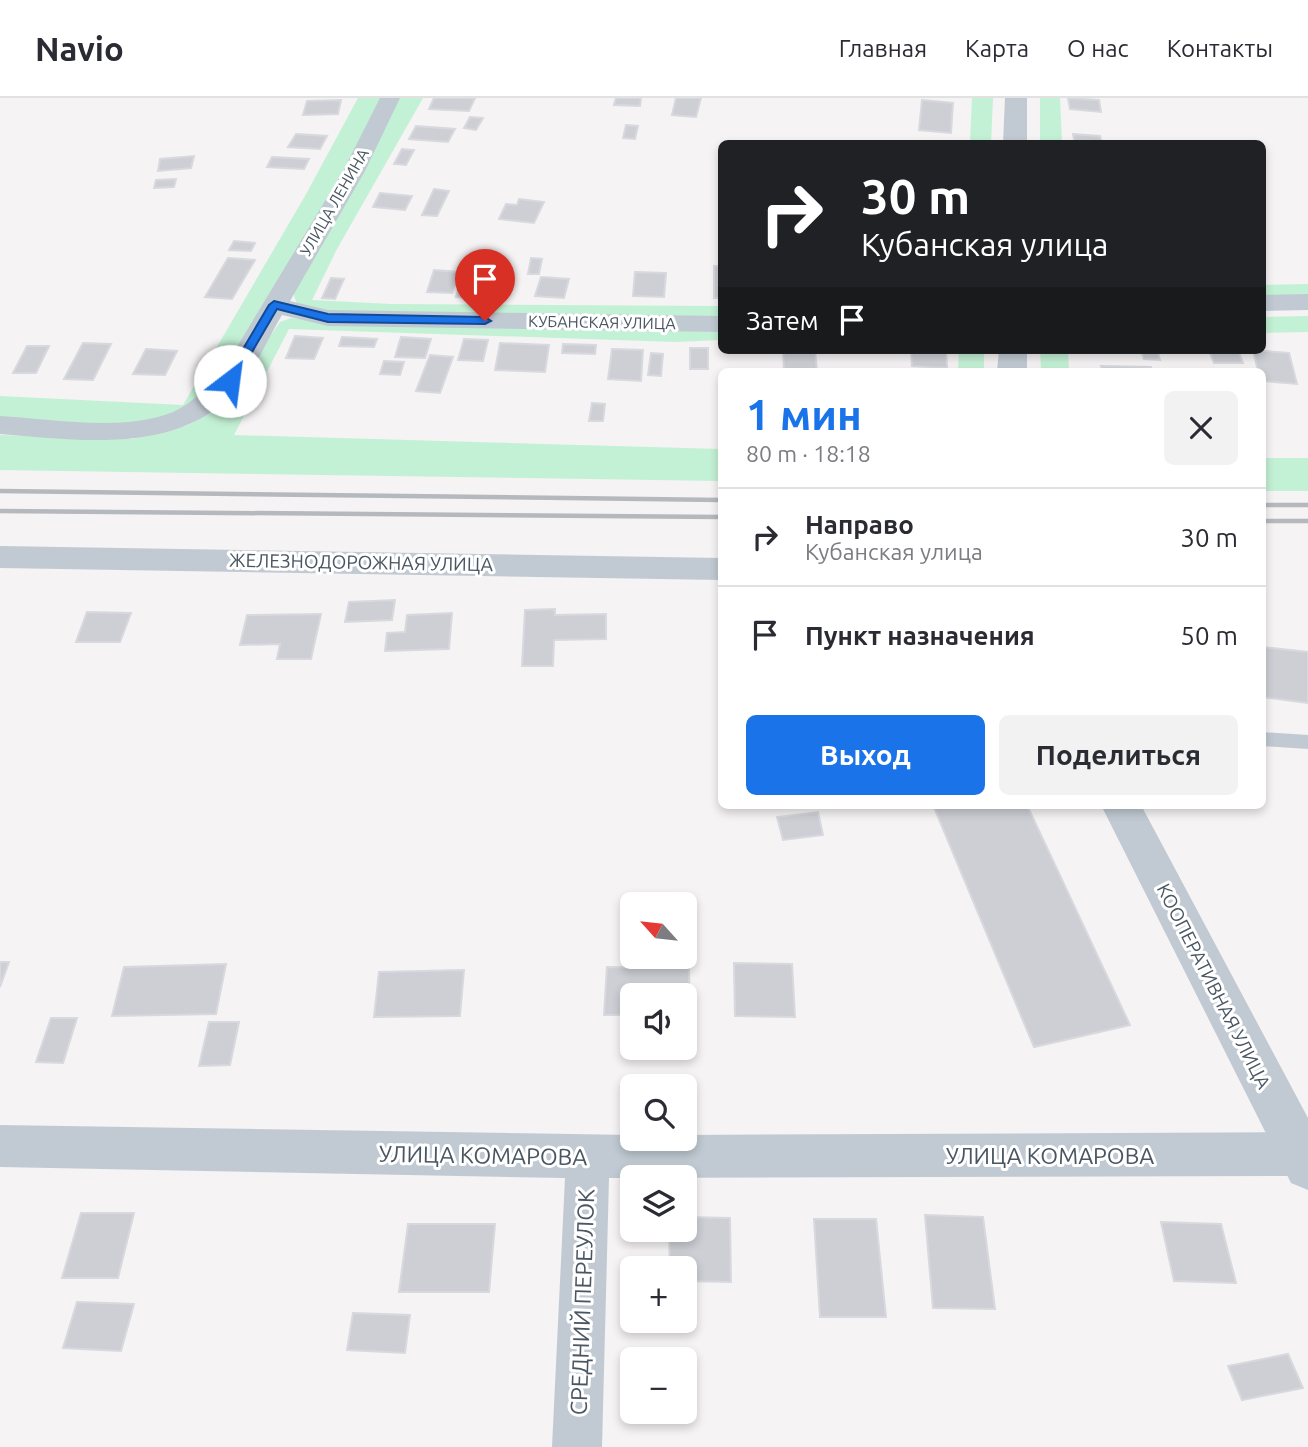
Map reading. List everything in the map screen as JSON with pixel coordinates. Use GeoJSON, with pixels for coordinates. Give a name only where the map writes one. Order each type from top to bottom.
{"type":"FeatureCollection","features":[{"type":"Feature","properties":{"kind":"street","name":"УЛИЦА ЛЕНИНА"},"geometry":{"type":"LineString","coordinates":[[274,305],[354,172],[390,98]]}},
{"type":"Feature","properties":{"kind":"street"},"geometry":{"type":"LineString","coordinates":[[1015,140],[1016,98]]}},
{"type":"Feature","properties":{"kind":"street"},"geometry":{"type":"LineString","coordinates":[[1266,303],[1308,302]]}},
{"type":"Feature","properties":{"kind":"street","name":"КУБАНСКАЯ УЛИЦА"},"geometry":{"type":"LineString","coordinates":[[274,305],[328,318],[718,324]]}},
{"type":"Feature","properties":{"kind":"street"},"geometry":{"type":"LineString","coordinates":[[0,425],[121,431],[169,422],[202,408],[230,381],[274,305]]}},
{"type":"Feature","properties":{"kind":"street","name":"ЖЕЛЕЗНОДОРОЖНАЯ УЛИЦА"},"geometry":{"type":"LineString","coordinates":[[0,557],[718,569]]}},
{"type":"Feature","properties":{"kind":"street","name":"КООПЕРАТИВНАЯ УЛИЦА"},"geometry":{"type":"LineString","coordinates":[[1123,809],[1305,1160]]}},
{"type":"Feature","properties":{"kind":"street","name":"УЛИЦА КОМАРОВА"},"geometry":{"type":"LineString","coordinates":[[0,1146],[588,1157],[1305,1160]]}},
{"type":"Feature","properties":{"kind":"street","name":"СРЕДНИЙ ПЕРЕУЛОК"},"geometry":{"type":"LineString","coordinates":[[577,1447],[588,1157]]}},
{"type":"Feature","properties":{"kind":"lane"},"geometry":{"type":"LineString","coordinates":[[1266,739],[1308,742]]}},
{"type":"Feature","properties":{"kind":"green space"},"geometry":{"type":"Polygon","coordinates":[[[358,98],[384,98],[232,366],[182,411],[145,422],[102,424],[0,419],[0,396],[183,405],[305,196],[358,98]]]}},
{"type":"Feature","properties":{"kind":"green space"},"geometry":{"type":"Polygon","coordinates":[[[399,98],[423,98],[337,249],[312,300],[391,304],[718,306],[718,317],[327,312],[297,304],[292,290],[399,98]]]}},
{"type":"Feature","properties":{"kind":"green space"},"geometry":{"type":"Polygon","coordinates":[[[972,98],[993,98],[991,140],[970,140],[972,98]]]}},
{"type":"Feature","properties":{"kind":"green space"},"geometry":{"type":"Polygon","coordinates":[[[1040,98],[1060,98],[1062,140],[1040,140],[1040,98]]]}},
{"type":"Feature","properties":{"kind":"green space"},"geometry":{"type":"Polygon","coordinates":[[[1308,284],[1308,297],[1266,299],[1266,285],[1308,284]]]}},
{"type":"Feature","properties":{"kind":"green space"},"geometry":{"type":"Polygon","coordinates":[[[1308,316],[1308,332],[1266,333],[1266,317],[1308,316]]]}},
{"type":"Feature","properties":{"kind":"green space"},"geometry":{"type":"Polygon","coordinates":[[[291,318],[343,323],[718,328],[718,340],[676,342],[289,329],[234,435],[718,449],[718,481],[0,470],[0,435],[133,439],[186,426],[219,409],[280,322],[291,318]]]}},
{"type":"Feature","properties":{"kind":"green space"},"geometry":{"type":"Polygon","coordinates":[[[959,354],[984,354],[984,368],[958,368],[959,354]]]}},
{"type":"Feature","properties":{"kind":"green space"},"geometry":{"type":"Polygon","coordinates":[[[1040,354],[1068,354],[1069,368],[1041,368],[1040,354]]]}},
{"type":"Feature","properties":{"kind":"green space"},"geometry":{"type":"Polygon","coordinates":[[[1266,458],[1308,458],[1308,491],[1266,491],[1266,458]]]}},
{"type":"Feature","properties":{"kind":"building"},"geometry":{"type":"Polygon","coordinates":[[[434,98],[475,98],[469,111],[429,109],[434,98]]]}},
{"type":"Feature","properties":{"kind":"building"},"geometry":{"type":"Polygon","coordinates":[[[616,98],[641,98],[640,106],[614,105],[616,98]]]}},
{"type":"Feature","properties":{"kind":"building"},"geometry":{"type":"Polygon","coordinates":[[[676,98],[701,98],[696,117],[672,115],[676,98]]]}},
{"type":"Feature","properties":{"kind":"building"},"geometry":{"type":"Polygon","coordinates":[[[1068,98],[1099,100],[1101,112],[1070,109],[1068,98]]]}},
{"type":"Feature","properties":{"kind":"building"},"geometry":{"type":"Polygon","coordinates":[[[341,100],[338,114],[303,115],[307,101],[341,100]]]}},
{"type":"Feature","properties":{"kind":"building"},"geometry":{"type":"Polygon","coordinates":[[[922,100],[953,103],[951,133],[919,130],[922,100]]]}},
{"type":"Feature","properties":{"kind":"building"},"geometry":{"type":"Polygon","coordinates":[[[470,117],[483,118],[476,130],[464,128],[470,117]]]}},
{"type":"Feature","properties":{"kind":"building"},"geometry":{"type":"Polygon","coordinates":[[[626,125],[638,126],[635,139],[623,138],[626,125]]]}},
{"type":"Feature","properties":{"kind":"building"},"geometry":{"type":"Polygon","coordinates":[[[416,126],[455,129],[448,142],[409,139],[416,126]]]}},
{"type":"Feature","properties":{"kind":"building"},"geometry":{"type":"Polygon","coordinates":[[[296,134],[327,136],[320,149],[288,147],[296,134]]]}},
{"type":"Feature","properties":{"kind":"building"},"geometry":{"type":"Polygon","coordinates":[[[1073,134],[1100,136],[1101,140],[1074,140],[1073,134]]]}},
{"type":"Feature","properties":{"kind":"building"},"geometry":{"type":"Polygon","coordinates":[[[402,149],[414,150],[406,165],[394,164],[402,149]]]}},
{"type":"Feature","properties":{"kind":"building"},"geometry":{"type":"Polygon","coordinates":[[[194,156],[191,168],[158,171],[160,159],[194,156]]]}},
{"type":"Feature","properties":{"kind":"building"},"geometry":{"type":"Polygon","coordinates":[[[272,157],[309,159],[304,169],[267,167],[272,157]]]}},
{"type":"Feature","properties":{"kind":"building"},"geometry":{"type":"Polygon","coordinates":[[[176,179],[174,187],[154,188],[156,180],[176,179]]]}},
{"type":"Feature","properties":{"kind":"building"},"geometry":{"type":"Polygon","coordinates":[[[434,189],[449,191],[437,216],[422,215],[434,189]]]}},
{"type":"Feature","properties":{"kind":"building"},"geometry":{"type":"Polygon","coordinates":[[[380,193],[412,196],[405,210],[373,207],[380,193]]]}},
{"type":"Feature","properties":{"kind":"building"},"geometry":{"type":"Polygon","coordinates":[[[519,199],[544,202],[534,223],[499,219],[506,204],[517,205],[519,199]]]}},
{"type":"Feature","properties":{"kind":"building"},"geometry":{"type":"Polygon","coordinates":[[[234,241],[255,243],[251,251],[229,250],[234,241]]]}},
{"type":"Feature","properties":{"kind":"building"},"geometry":{"type":"Polygon","coordinates":[[[228,258],[255,260],[232,299],[205,297],[228,258]]]}},
{"type":"Feature","properties":{"kind":"building"},"geometry":{"type":"Polygon","coordinates":[[[531,258],[542,259],[539,274],[528,274],[531,258]]]}},
{"type":"Feature","properties":{"kind":"building"},"geometry":{"type":"Polygon","coordinates":[[[714,266],[718,266],[718,298],[714,298],[714,266]]]}},
{"type":"Feature","properties":{"kind":"building"},"geometry":{"type":"Polygon","coordinates":[[[434,270],[459,272],[452,293],[427,292],[434,270]]]}},
{"type":"Feature","properties":{"kind":"building"},"geometry":{"type":"Polygon","coordinates":[[[463,272],[488,274],[481,299],[456,297],[463,272]]]}},
{"type":"Feature","properties":{"kind":"building"},"geometry":{"type":"Polygon","coordinates":[[[635,272],[666,273],[664,297],[633,296],[635,272]]]}},
{"type":"Feature","properties":{"kind":"building"},"geometry":{"type":"Polygon","coordinates":[[[541,277],[569,279],[564,298],[535,296],[541,277]]]}},
{"type":"Feature","properties":{"kind":"building"},"geometry":{"type":"Polygon","coordinates":[[[331,278],[344,279],[335,299],[322,298],[331,278]]]}},
{"type":"Feature","properties":{"kind":"building"},"geometry":{"type":"Polygon","coordinates":[[[295,336],[323,338],[314,359],[286,358],[295,336]]]}},
{"type":"Feature","properties":{"kind":"building"},"geometry":{"type":"Polygon","coordinates":[[[342,337],[377,339],[374,347],[339,346],[342,337]]]}},
{"type":"Feature","properties":{"kind":"building"},"geometry":{"type":"Polygon","coordinates":[[[401,337],[431,339],[425,358],[395,357],[401,337]]]}},
{"type":"Feature","properties":{"kind":"building"},"geometry":{"type":"Polygon","coordinates":[[[464,339],[488,340],[483,361],[458,360],[464,339]]]}},
{"type":"Feature","properties":{"kind":"building"},"geometry":{"type":"Polygon","coordinates":[[[83,343],[111,344],[93,380],[64,379],[83,343]]]}},
{"type":"Feature","properties":{"kind":"building"},"geometry":{"type":"Polygon","coordinates":[[[500,343],[549,345],[545,372],[495,370],[500,343]]]}},
{"type":"Feature","properties":{"kind":"building"},"geometry":{"type":"Polygon","coordinates":[[[563,344],[596,345],[595,354],[562,353],[563,344]]]}},
{"type":"Feature","properties":{"kind":"building"},"geometry":{"type":"Polygon","coordinates":[[[27,346],[49,346],[36,373],[13,373],[27,346]]]}},
{"type":"Feature","properties":{"kind":"building"},"geometry":{"type":"Polygon","coordinates":[[[690,348],[708,348],[708,369],[690,369],[690,348]]]}},
{"type":"Feature","properties":{"kind":"building"},"geometry":{"type":"Polygon","coordinates":[[[146,349],[177,351],[165,375],[133,374],[146,349]]]}},
{"type":"Feature","properties":{"kind":"building"},"geometry":{"type":"Polygon","coordinates":[[[612,349],[643,350],[641,381],[608,379],[612,349]]]}},
{"type":"Feature","properties":{"kind":"building"},"geometry":{"type":"Polygon","coordinates":[[[1266,351],[1289,353],[1297,384],[1266,381],[1266,368],[1257,368],[1254,354],[1266,354],[1266,351]]]}},
{"type":"Feature","properties":{"kind":"building"},"geometry":{"type":"Polygon","coordinates":[[[651,353],[663,354],[661,376],[648,375],[651,353]]]}},
{"type":"Feature","properties":{"kind":"building"},"geometry":{"type":"Polygon","coordinates":[[[783,354],[815,354],[817,368],[784,368],[783,354]]]}},
{"type":"Feature","properties":{"kind":"building"},"geometry":{"type":"Polygon","coordinates":[[[911,354],[946,354],[947,368],[912,366],[911,354]]]}},
{"type":"Feature","properties":{"kind":"building"},"geometry":{"type":"Polygon","coordinates":[[[1142,354],[1158,354],[1160,360],[1144,359],[1142,354]]]}},
{"type":"Feature","properties":{"kind":"building"},"geometry":{"type":"Polygon","coordinates":[[[1211,354],[1240,354],[1243,363],[1214,363],[1211,354]]]}},
{"type":"Feature","properties":{"kind":"building"},"geometry":{"type":"Polygon","coordinates":[[[430,355],[453,357],[440,393],[416,391],[430,355]]]}},
{"type":"Feature","properties":{"kind":"building"},"geometry":{"type":"Polygon","coordinates":[[[384,361],[404,362],[400,375],[380,374],[384,361]]]}},
{"type":"Feature","properties":{"kind":"building"},"geometry":{"type":"Polygon","coordinates":[[[1101,366],[1151,368],[1101,368],[1101,366]]]}},
{"type":"Feature","properties":{"kind":"building"},"geometry":{"type":"Polygon","coordinates":[[[592,403],[605,404],[603,421],[589,421],[592,403]]]}},
{"type":"Feature","properties":{"kind":"building"},"geometry":{"type":"Polygon","coordinates":[[[395,600],[392,620],[345,622],[349,602],[395,600]]]}},
{"type":"Feature","properties":{"kind":"building"},"geometry":{"type":"Polygon","coordinates":[[[555,609],[555,615],[606,614],[606,639],[554,640],[553,666],[522,666],[525,610],[555,609]]]}},
{"type":"Feature","properties":{"kind":"building"},"geometry":{"type":"Polygon","coordinates":[[[87,612],[131,613],[120,642],[76,642],[87,612]]]}},
{"type":"Feature","properties":{"kind":"building"},"geometry":{"type":"Polygon","coordinates":[[[452,613],[449,649],[385,651],[387,633],[405,632],[407,615],[452,613]]]}},
{"type":"Feature","properties":{"kind":"building"},"geometry":{"type":"Polygon","coordinates":[[[321,614],[311,659],[277,659],[280,644],[240,645],[247,615],[321,614]]]}},
{"type":"Feature","properties":{"kind":"building"},"geometry":{"type":"Polygon","coordinates":[[[1266,647],[1308,652],[1308,703],[1266,698],[1266,647]]]}},
{"type":"Feature","properties":{"kind":"building"},"geometry":{"type":"Polygon","coordinates":[[[935,809],[1029,809],[1130,1025],[1034,1047],[935,809]]]}},
{"type":"Feature","properties":{"kind":"building"},"geometry":{"type":"Polygon","coordinates":[[[818,812],[823,835],[783,840],[777,817],[818,812]]]}},
{"type":"Feature","properties":{"kind":"building"},"geometry":{"type":"Polygon","coordinates":[[[0,962],[9,962],[0,987],[0,962]]]}},
{"type":"Feature","properties":{"kind":"building"},"geometry":{"type":"Polygon","coordinates":[[[734,963],[792,964],[795,1017],[735,1016],[734,963]]]}},
{"type":"Feature","properties":{"kind":"building"},"geometry":{"type":"Polygon","coordinates":[[[226,964],[216,1014],[112,1016],[124,967],[226,964]]]}},
{"type":"Feature","properties":{"kind":"building"},"geometry":{"type":"Polygon","coordinates":[[[607,967],[620,967],[620,970],[689,970],[689,983],[620,983],[620,1015],[604,1015],[607,967]]]}},
{"type":"Feature","properties":{"kind":"building"},"geometry":{"type":"Polygon","coordinates":[[[464,970],[460,1016],[374,1017],[379,972],[464,970]]]}},
{"type":"Feature","properties":{"kind":"building"},"geometry":{"type":"Polygon","coordinates":[[[51,1018],[77,1018],[63,1063],[36,1062],[51,1018]]]}},
{"type":"Feature","properties":{"kind":"building"},"geometry":{"type":"Polygon","coordinates":[[[209,1022],[239,1022],[230,1065],[199,1066],[209,1022]]]}},
{"type":"Feature","properties":{"kind":"building"},"geometry":{"type":"Polygon","coordinates":[[[81,1213],[134,1213],[118,1278],[62,1278],[81,1213]]]}},
{"type":"Feature","properties":{"kind":"building"},"geometry":{"type":"Polygon","coordinates":[[[925,1215],[983,1217],[995,1309],[933,1308],[925,1215]]]}},
{"type":"Feature","properties":{"kind":"building"},"geometry":{"type":"Polygon","coordinates":[[[697,1217],[730,1218],[731,1282],[697,1281],[697,1256],[670,1256],[669,1242],[697,1242],[697,1217]]]}},
{"type":"Feature","properties":{"kind":"building"},"geometry":{"type":"Polygon","coordinates":[[[814,1219],[876,1219],[886,1317],[820,1317],[814,1219]]]}},
{"type":"Feature","properties":{"kind":"building"},"geometry":{"type":"Polygon","coordinates":[[[1161,1222],[1221,1224],[1236,1283],[1174,1281],[1161,1222]]]}},
{"type":"Feature","properties":{"kind":"building"},"geometry":{"type":"Polygon","coordinates":[[[408,1224],[495,1224],[489,1292],[399,1292],[408,1224]]]}},
{"type":"Feature","properties":{"kind":"building"},"geometry":{"type":"Polygon","coordinates":[[[77,1302],[134,1304],[121,1351],[63,1348],[77,1302]]]}},
{"type":"Feature","properties":{"kind":"building"},"geometry":{"type":"Polygon","coordinates":[[[353,1313],[410,1315],[405,1353],[347,1350],[353,1313]]]}},
{"type":"Feature","properties":{"kind":"building"},"geometry":{"type":"Polygon","coordinates":[[[1288,1354],[1303,1388],[1242,1400],[1228,1366],[1288,1354]]]}},
{"type":"Feature","properties":{"kind":"railway"},"geometry":{"type":"LineString","coordinates":[[0,491],[718,500]]}},
{"type":"Feature","properties":{"kind":"railway"},"geometry":{"type":"LineString","coordinates":[[1266,505],[1308,505]]}},
{"type":"Feature","properties":{"kind":"railway"},"geometry":{"type":"LineString","coordinates":[[0,511],[718,517]]}},
{"type":"Feature","properties":{"kind":"railway"},"geometry":{"type":"LineString","coordinates":[[1266,521],[1308,521]]}},
{"type":"Feature","properties":{"kind":"route"},"geometry":{"type":"LineString","coordinates":[[230,381],[274,305],[328,318],[485,321]]}}]}
